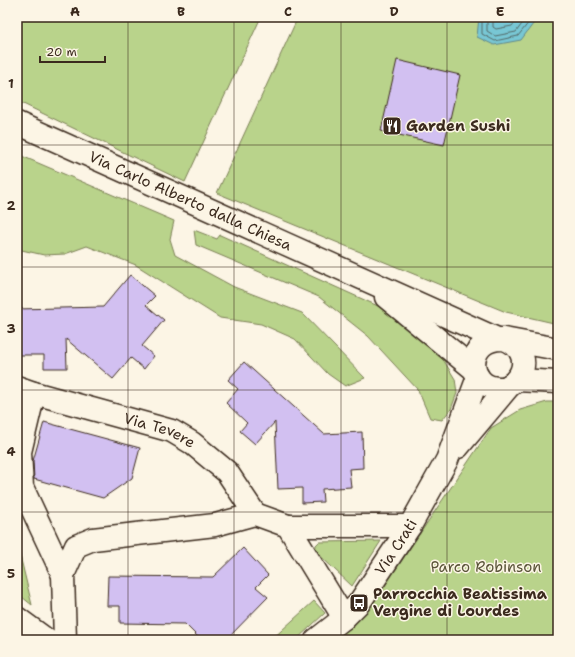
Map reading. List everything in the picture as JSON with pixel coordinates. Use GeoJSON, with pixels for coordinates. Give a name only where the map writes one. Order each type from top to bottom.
{"type":"FeatureCollection","features":[{"type":"Feature","properties":{"kind":"street","name":"Via Carlo Alberto dalla Chiesa"},"geometry":{"type":"LineString","coordinates":[[17,123],[499,339]]}},
{"type":"Feature","properties":{"kind":"street","name":"Via Carlo Alberto dalla Chiesa"},"geometry":{"type":"LineString","coordinates":[[363,278],[476,374]]}},
{"type":"Feature","properties":{"kind":"street"},"geometry":{"type":"LineString","coordinates":[[558,349],[499,339],[487,341],[478,350],[474,362],[476,374],[489,386],[503,388],[513,383],[558,382]]}},
{"type":"Feature","properties":{"kind":"street"},"geometry":{"type":"LineString","coordinates":[[499,339],[517,346],[523,360],[520,374],[513,383]]}},
{"type":"Feature","properties":{"kind":"street","name":"Via Crati"},"geometry":{"type":"LineString","coordinates":[[316,640],[344,618],[359,603],[410,526],[447,460],[476,374]]}},
{"type":"Feature","properties":{"kind":"street","name":"Via Crati"},"geometry":{"type":"LineString","coordinates":[[447,460],[513,383]]}},
{"type":"Feature","properties":{"kind":"street","name":"Via Tevere"},"geometry":{"type":"LineString","coordinates":[[63,574],[76,546],[93,539],[215,525],[255,514],[227,472],[192,443],[172,430],[25,390],[20,452],[22,487],[63,574],[65,640]]}},
{"type":"Feature","properties":{"kind":"street"},"geometry":{"type":"LineString","coordinates":[[255,514],[288,526],[410,526]]}},
{"type":"Feature","properties":{"kind":"street"},"geometry":{"type":"LineString","coordinates":[[288,526],[344,618]]}},
{"type":"Feature","properties":{"kind":"street"},"geometry":{"type":"LineString","coordinates":[[17,618],[47,640]]}},
{"type":"Feature","properties":{"kind":"green space"},"geometry":{"type":"Polygon","coordinates":[[[17,17],[261,17],[185,182],[17,101],[17,17]]]}},
{"type":"Feature","properties":{"kind":"green space"},"geometry":{"type":"Polygon","coordinates":[[[298,17],[558,17],[558,324],[506,312],[217,193],[298,17]]]}},
{"type":"Feature","properties":{"kind":"green space"},"geometry":{"type":"Polygon","coordinates":[[[17,154],[174,221],[170,239],[175,255],[234,287],[302,313],[365,378],[345,386],[328,374],[295,339],[261,324],[220,318],[136,265],[87,246],[65,254],[44,255],[17,249],[17,154]]]}},
{"type":"Feature","properties":{"kind":"green space"},"geometry":{"type":"Polygon","coordinates":[[[194,230],[217,239],[220,235],[389,311],[441,356],[455,379],[457,393],[451,409],[442,420],[430,418],[418,390],[368,336],[319,297],[196,245],[194,230]]]}},
{"type":"Feature","properties":{"kind":"green space","name":"Parco Robinson"},"geometry":{"type":"Polygon","coordinates":[[[547,402],[558,402],[558,640],[330,640],[367,612],[491,428],[520,410],[547,402]]]}},
{"type":"Feature","properties":{"kind":"green space"},"geometry":{"type":"Polygon","coordinates":[[[381,541],[352,586],[315,551],[316,545],[319,542],[381,541]]]}},
{"type":"Feature","properties":{"kind":"green space"},"geometry":{"type":"Polygon","coordinates":[[[17,543],[32,605],[17,593],[17,543]]]}},
{"type":"Feature","properties":{"kind":"green space"},"geometry":{"type":"Polygon","coordinates":[[[314,601],[325,613],[296,640],[271,640],[314,601]]]}},
{"type":"Feature","properties":{"kind":"water"},"geometry":{"type":"Polygon","coordinates":[[[479,17],[542,17],[536,20],[521,40],[494,45],[477,37],[479,17]]]}},
{"type":"Feature","properties":{"kind":"building"},"geometry":{"type":"Polygon","coordinates":[[[397,60],[460,75],[444,145],[381,131],[397,60]]]}},
{"type":"Feature","properties":{"kind":"building"},"geometry":{"type":"Polygon","coordinates":[[[130,275],[155,296],[146,305],[164,320],[142,346],[154,356],[144,369],[131,358],[113,379],[66,339],[67,368],[44,368],[44,355],[17,355],[17,309],[103,307],[130,275]]]}},
{"type":"Feature","properties":{"kind":"building"},"geometry":{"type":"Polygon","coordinates":[[[244,362],[324,434],[362,432],[363,468],[349,469],[351,487],[322,489],[323,502],[302,503],[302,488],[278,489],[275,422],[255,444],[240,431],[247,423],[226,403],[238,389],[228,380],[244,362]]]}},
{"type":"Feature","properties":{"kind":"building"},"geometry":{"type":"Polygon","coordinates":[[[44,422],[140,448],[132,478],[103,498],[34,479],[33,461],[44,422]]]}},
{"type":"Feature","properties":{"kind":"building"},"geometry":{"type":"Polygon","coordinates":[[[243,548],[268,575],[256,587],[268,597],[226,640],[201,640],[185,624],[120,623],[120,606],[107,606],[108,576],[213,577],[243,548]]]}},
{"type":"Feature","properties":{"kind":"place","name":"Garden Sushi"},"geometry":{"type":"Point","coordinates":[392,126]}},
{"type":"Feature","properties":{"kind":"place","name":"Parrocchia Beatissima Vergine di Lourdes"},"geometry":{"type":"Point","coordinates":[359,603]}}]}
